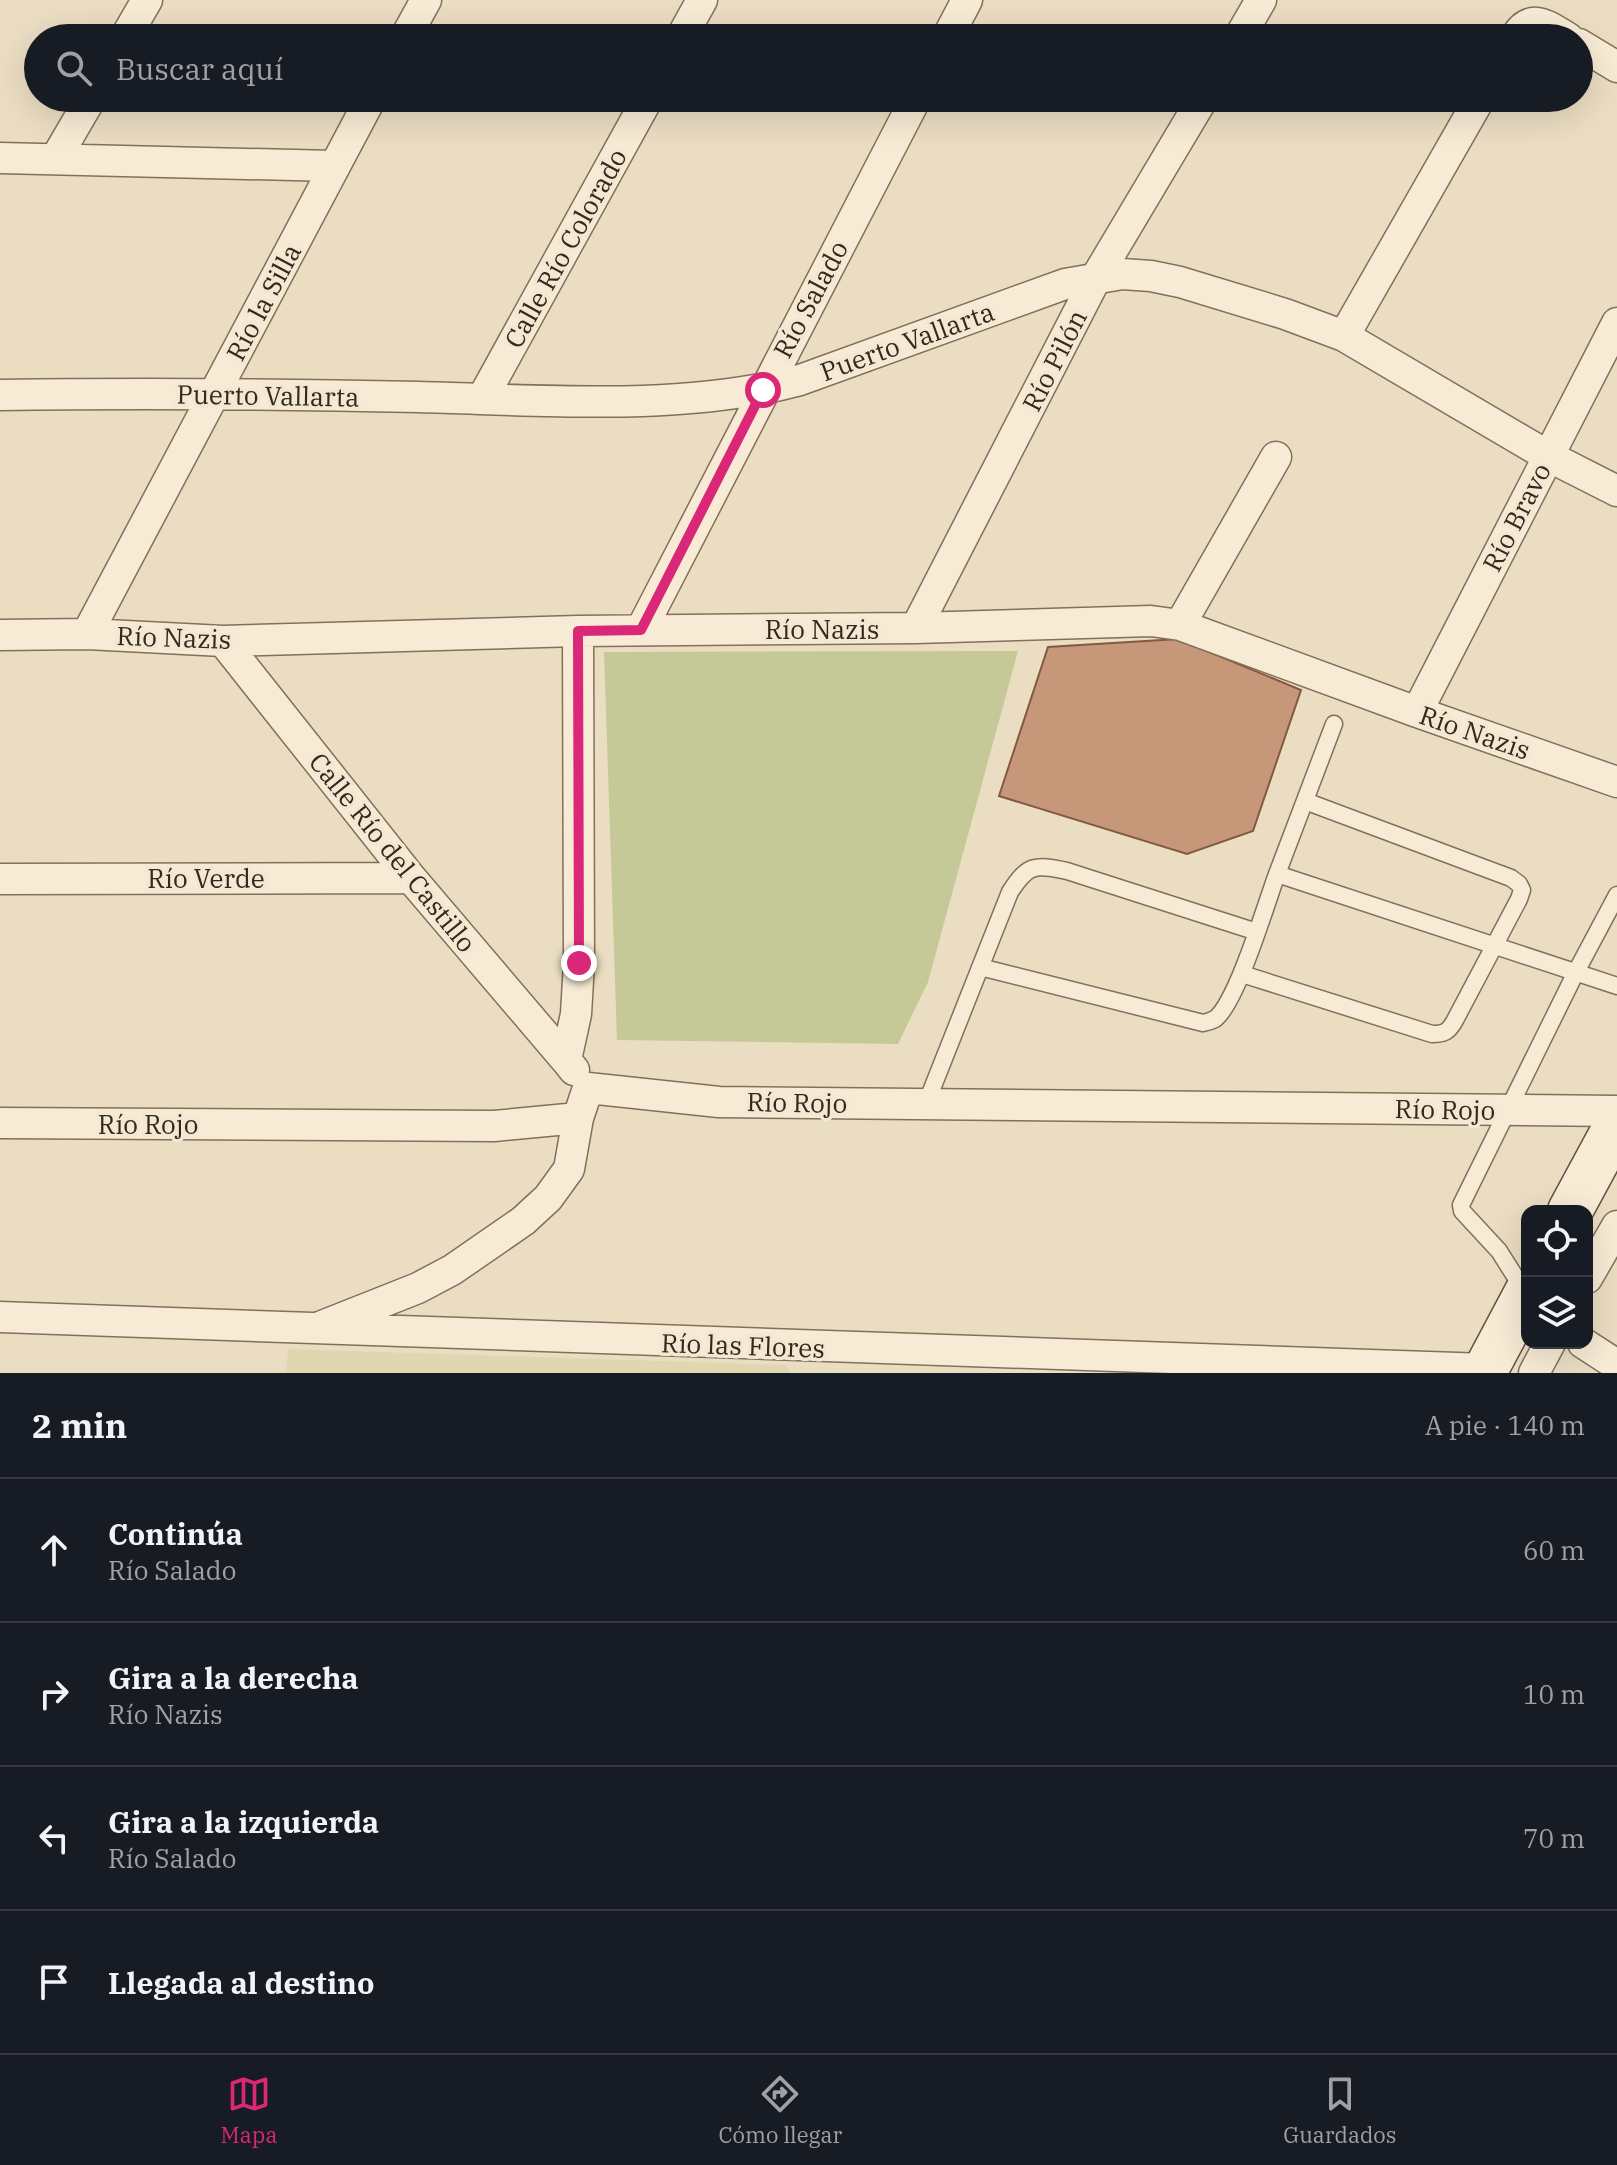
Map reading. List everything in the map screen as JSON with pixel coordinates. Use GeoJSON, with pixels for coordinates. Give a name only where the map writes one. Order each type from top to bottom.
{"type":"FeatureCollection","features":[{"type":"Feature","properties":{"kind":"main road"},"geometry":{"type":"LineString","coordinates":[[1573,1205],[1617,1124]]}},
{"type":"Feature","properties":{"kind":"main road"},"geometry":{"type":"LineString","coordinates":[[1485,1371],[1521,1304]]}},
{"type":"Feature","properties":{"kind":"street"},"geometry":{"type":"LineString","coordinates":[[133,24],[147,0]]}},
{"type":"Feature","properties":{"kind":"street"},"geometry":{"type":"LineString","coordinates":[[413,24],[426,0]]}},
{"type":"Feature","properties":{"kind":"street"},"geometry":{"type":"LineString","coordinates":[[689,24],[702,0]]}},
{"type":"Feature","properties":{"kind":"street"},"geometry":{"type":"LineString","coordinates":[[954,24],[967,0]]}},
{"type":"Feature","properties":{"kind":"street"},"geometry":{"type":"LineString","coordinates":[[1247,24],[1261,0]]}},
{"type":"Feature","properties":{"kind":"street"},"geometry":{"type":"LineString","coordinates":[[1593,52],[1617,67]]}},
{"type":"Feature","properties":{"kind":"street"},"geometry":{"type":"LineString","coordinates":[[56,158],[83,112]]}},
{"type":"Feature","properties":{"kind":"street","name":"Río la Silla"},"geometry":{"type":"LineString","coordinates":[[87,634],[363,112]]}},
{"type":"Feature","properties":{"kind":"street","name":"Calle Río Colorado"},"geometry":{"type":"LineString","coordinates":[[482,399],[640,112]]}},
{"type":"Feature","properties":{"kind":"street","name":"Río Salado"},"geometry":{"type":"LineString","coordinates":[[641,630],[909,112]]}},
{"type":"Feature","properties":{"kind":"street","name":"Río Pilón"},"geometry":{"type":"LineString","coordinates":[[916,628],[1097,276],[1195,112]]}},
{"type":"Feature","properties":{"kind":"street"},"geometry":{"type":"LineString","coordinates":[[1344,336],[1472,112]]}},
{"type":"Feature","properties":{"kind":"street"},"geometry":{"type":"LineString","coordinates":[[0,158],[334,166]]}},
{"type":"Feature","properties":{"kind":"street","name":"Puerto Vallarta"},"geometry":{"type":"LineString","coordinates":[[0,395],[215,392],[482,399],[667,398],[763,390],[840,366],[1043,291],[1097,276],[1122,274],[1180,282],[1285,314],[1344,336],[1548,456],[1617,491]]}},
{"type":"Feature","properties":{"kind":"street","name":"Río Bravo"},"geometry":{"type":"LineString","coordinates":[[1417,712],[1617,323]]}},
{"type":"Feature","properties":{"kind":"street"},"geometry":{"type":"LineString","coordinates":[[1180,625],[1276,457]]}},
{"type":"Feature","properties":{"kind":"street","name":"Río Nazis"},"geometry":{"type":"LineString","coordinates":[[0,635],[87,634],[223,641],[1151,621],[1180,625],[1617,782]]}},
{"type":"Feature","properties":{"kind":"street"},"geometry":{"type":"LineString","coordinates":[[312,1330],[418,1288],[452,1270],[523,1221],[548,1198],[569,1169],[578,1118],[588,1088],[566,1060],[576,1014],[579,963],[578,631]]}},
{"type":"Feature","properties":{"kind":"street","name":"Calle Río del Castillo"},"geometry":{"type":"LineString","coordinates":[[223,641],[411,878],[566,1060]]}},
{"type":"Feature","properties":{"kind":"street","name":"Río Verde"},"geometry":{"type":"LineString","coordinates":[[0,879],[411,878]]}},
{"type":"Feature","properties":{"kind":"street","name":"Río Rojo"},"geometry":{"type":"LineString","coordinates":[[588,1088],[719,1102],[1617,1111]]}},
{"type":"Feature","properties":{"kind":"street","name":"Río Rojo"},"geometry":{"type":"LineString","coordinates":[[0,1123],[494,1126],[578,1118]]}},
{"type":"Feature","properties":{"kind":"street"},"geometry":{"type":"LineString","coordinates":[[1588,1277],[1617,1226]]}},
{"type":"Feature","properties":{"kind":"street","name":"Río las Flores"},"geometry":{"type":"LineString","coordinates":[[0,1317],[1485,1371]]}},
{"type":"Feature","properties":{"kind":"street"},"geometry":{"type":"LineString","coordinates":[[1534,1373],[1547,1349]]}},
{"type":"Feature","properties":{"kind":"street"},"geometry":{"type":"LineString","coordinates":[[1592,1349],[1617,1365]]}},
{"type":"Feature","properties":{"kind":"lane"},"geometry":{"type":"LineString","coordinates":[[980,967],[1203,1023],[1213,1020],[1242,974],[1334,724]]}},
{"type":"Feature","properties":{"kind":"lane"},"geometry":{"type":"LineString","coordinates":[[1242,974],[1432,1034],[1442,1034],[1454,1022],[1519,899],[1522,890],[1511,878],[1305,801]]}},
{"type":"Feature","properties":{"kind":"lane"},"geometry":{"type":"LineString","coordinates":[[926,1104],[1010,892],[1020,876],[1031,867],[1044,866],[1067,871],[1257,932]]}},
{"type":"Feature","properties":{"kind":"lane"},"geometry":{"type":"LineString","coordinates":[[1277,874],[1617,986]]}},
{"type":"Feature","properties":{"kind":"lane"},"geometry":{"type":"LineString","coordinates":[[1521,1284],[1499,1251],[1462,1211],[1461,1205],[1617,895]]}},
{"type":"Feature","properties":{"kind":"shaded area"},"geometry":{"type":"Polygon","coordinates":[[[288,1349],[786,1365],[791,1373],[286,1373],[288,1349]]]}},
{"type":"Feature","properties":{"kind":"green space"},"geometry":{"type":"Polygon","coordinates":[[[1018,651],[928,982],[898,1044],[617,1040],[604,652],[1018,651]]]}},
{"type":"Feature","properties":{"kind":"building"},"geometry":{"type":"Polygon","coordinates":[[[1178,639],[1301,690],[1253,831],[1187,854],[999,796],[1048,647],[1178,639]]]}},
{"type":"Feature","properties":{"kind":"route"},"geometry":{"type":"LineString","coordinates":[[579,963],[578,631],[641,630],[763,390]]}}]}
